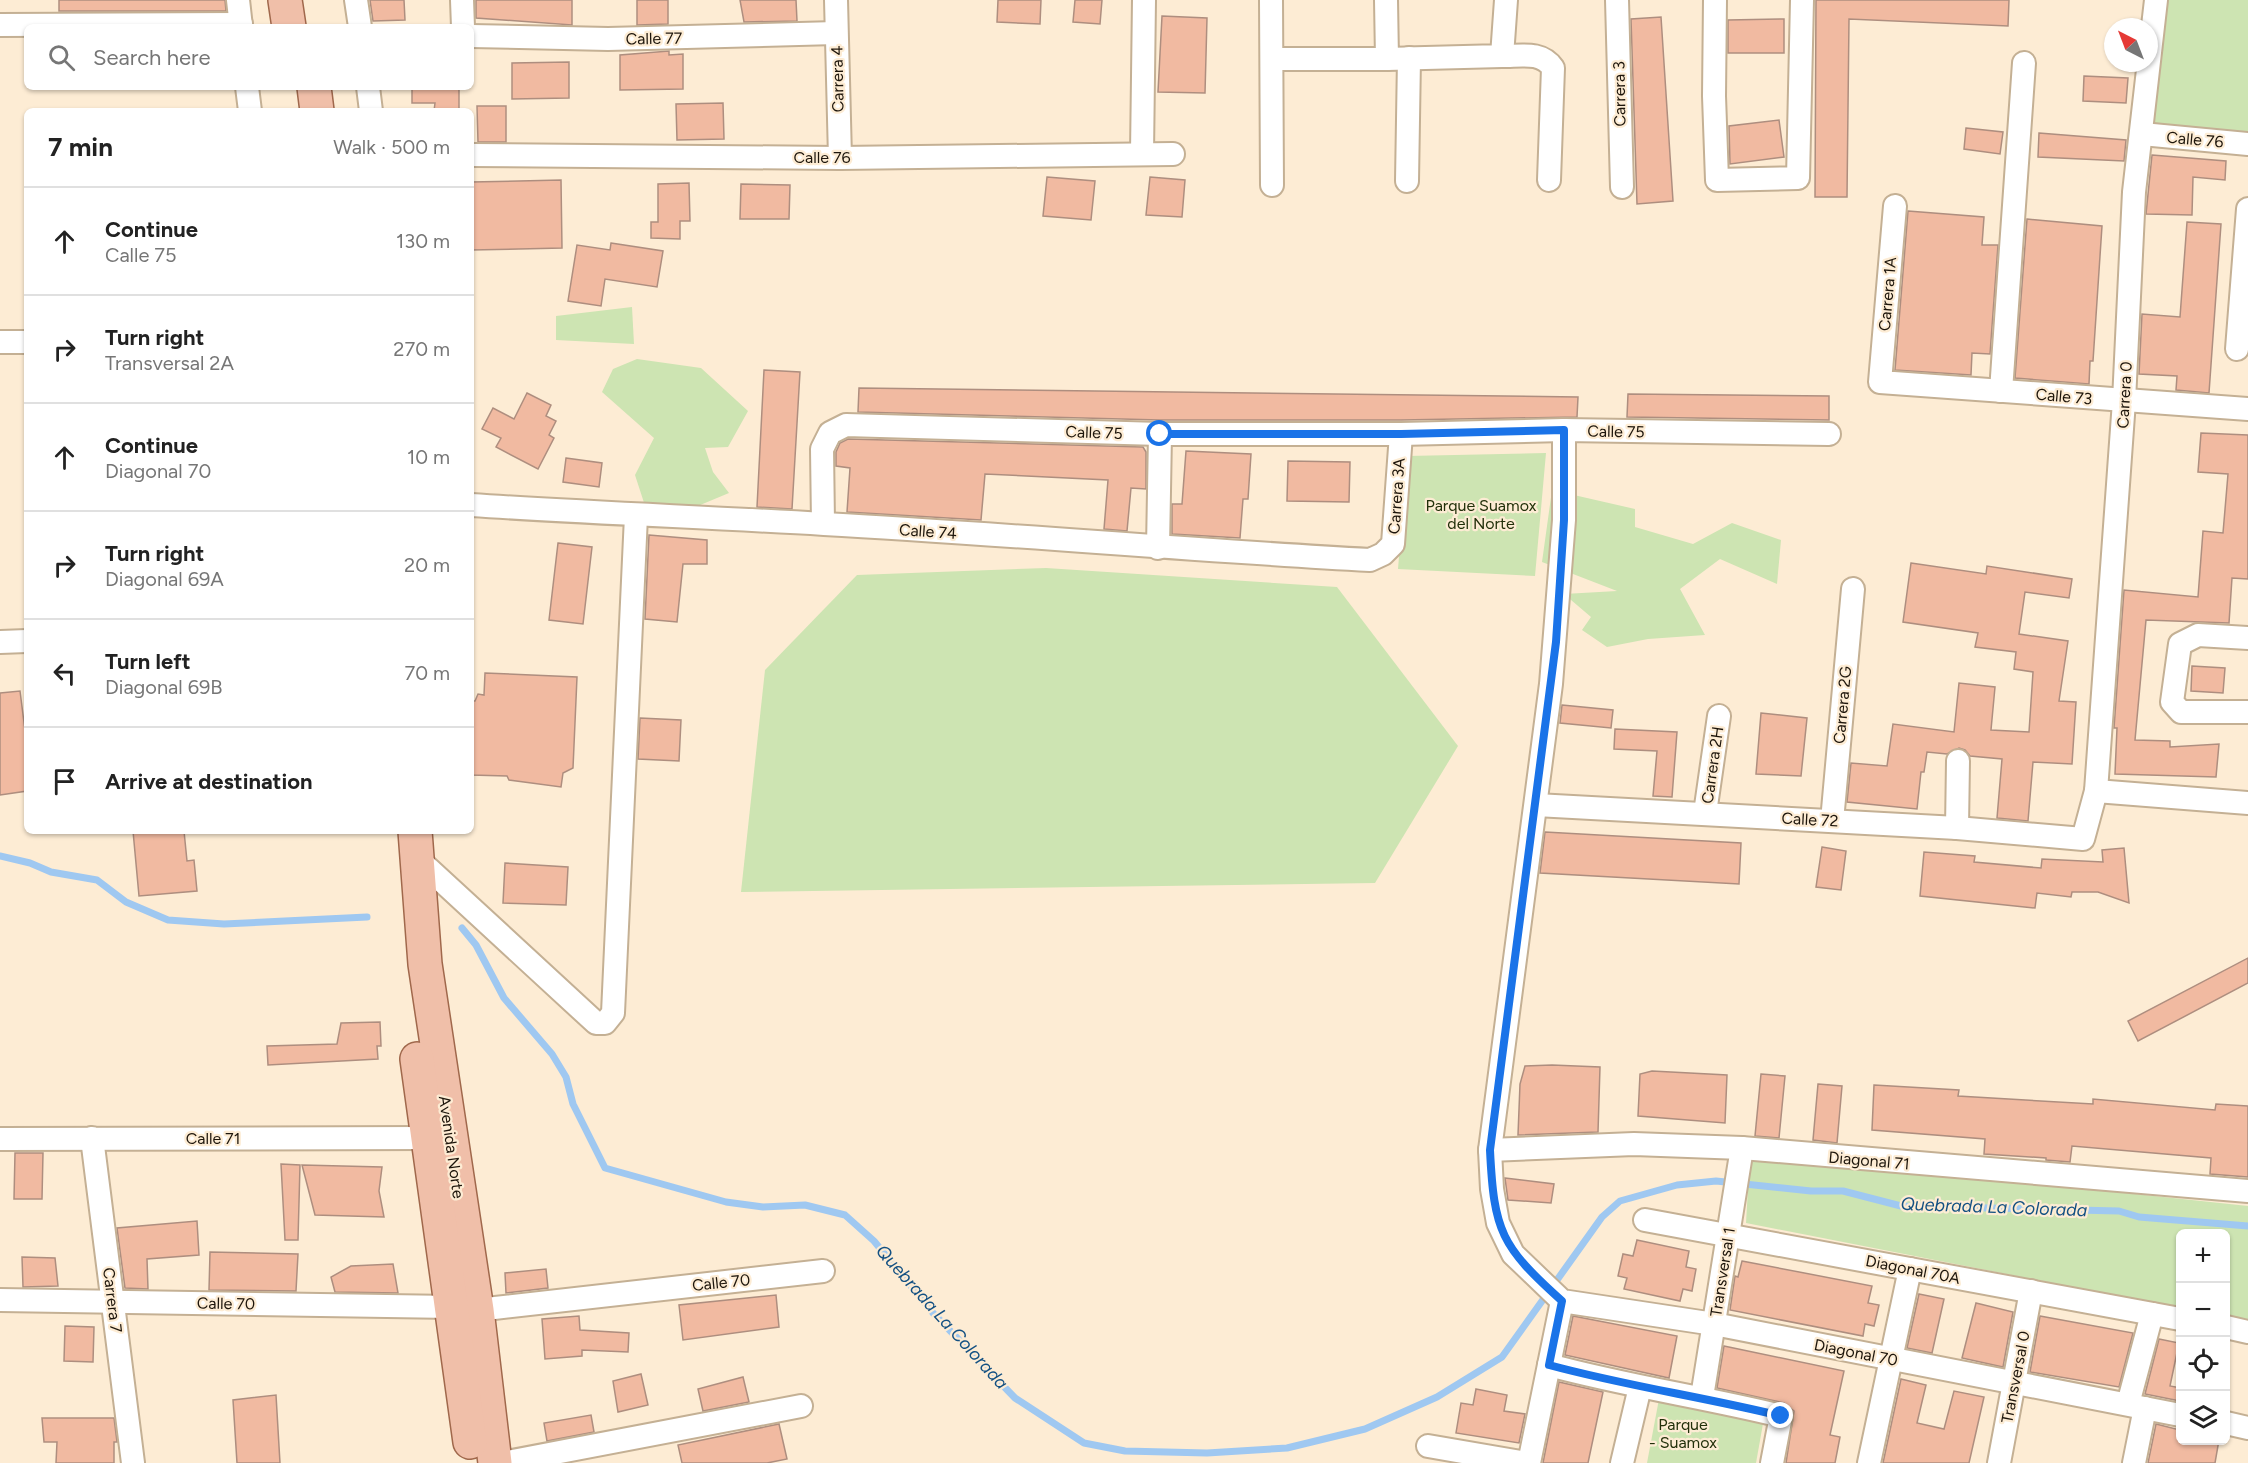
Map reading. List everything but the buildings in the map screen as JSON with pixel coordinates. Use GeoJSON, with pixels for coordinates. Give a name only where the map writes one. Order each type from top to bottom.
{"type":"FeatureCollection","features":[{"type":"Feature","properties":{"kind":"main road"},"geometry":{"type":"LineString","coordinates":[[285,0],[289,24]]}},
{"type":"Feature","properties":{"kind":"main road"},"geometry":{"type":"LineString","coordinates":[[302,0],[306,24]]}},
{"type":"Feature","properties":{"kind":"main road"},"geometry":{"type":"LineString","coordinates":[[297,90],[300,108]]}},
{"type":"Feature","properties":{"kind":"main road"},"geometry":{"type":"LineString","coordinates":[[314,90],[317,108]]}},
{"type":"Feature","properties":{"kind":"main road","name":"Avenida Norte"},"geometry":{"type":"LineString","coordinates":[[392,834],[427,1138],[465,1308],[495,1463]]}},
{"type":"Feature","properties":{"kind":"main road","name":"Avenida Norte"},"geometry":{"type":"LineString","coordinates":[[416,845],[425,964],[465,1308],[473,1463]]}},
{"type":"Feature","properties":{"kind":"street"},"geometry":{"type":"LineString","coordinates":[[238,0],[241,24]]}},
{"type":"Feature","properties":{"kind":"street"},"geometry":{"type":"LineString","coordinates":[[356,0],[360,24]]}},
{"type":"Feature","properties":{"kind":"street"},"geometry":{"type":"LineString","coordinates":[[462,0],[463,24]]}},
{"type":"Feature","properties":{"kind":"street","name":"Carrera 4"},"geometry":{"type":"LineString","coordinates":[[836,0],[840,158]]}},
{"type":"Feature","properties":{"kind":"street"},"geometry":{"type":"LineString","coordinates":[[1142,153],[1144,0]]}},
{"type":"Feature","properties":{"kind":"street"},"geometry":{"type":"LineString","coordinates":[[1271,0],[1272,185]]}},
{"type":"Feature","properties":{"kind":"street"},"geometry":{"type":"LineString","coordinates":[[1386,0],[1398,58],[1407,181]]}},
{"type":"Feature","properties":{"kind":"street"},"geometry":{"type":"LineString","coordinates":[[1503,56],[1506,0]]}},
{"type":"Feature","properties":{"kind":"street","name":"Carrera 3"},"geometry":{"type":"LineString","coordinates":[[1617,0],[1622,187]]}},
{"type":"Feature","properties":{"kind":"street"},"geometry":{"type":"LineString","coordinates":[[1715,0],[1714,96],[1717,180],[1798,178],[1802,0]]}},
{"type":"Feature","properties":{"kind":"street","name":"Carrera 0"},"geometry":{"type":"LineString","coordinates":[[2083,839],[2096,791],[2124,401],[2134,192],[2156,0]]}},
{"type":"Feature","properties":{"kind":"street"},"geometry":{"type":"LineString","coordinates":[[0,25],[24,25]]}},
{"type":"Feature","properties":{"kind":"street","name":"Calle 77"},"geometry":{"type":"LineString","coordinates":[[474,36],[608,39],[836,33]]}},
{"type":"Feature","properties":{"kind":"street"},"geometry":{"type":"LineString","coordinates":[[1272,59],[1503,56],[1539,56],[1546,59],[1553,68],[1549,180]]}},
{"type":"Feature","properties":{"kind":"street"},"geometry":{"type":"LineString","coordinates":[[2001,391],[2024,63]]}},
{"type":"Feature","properties":{"kind":"street"},"geometry":{"type":"LineString","coordinates":[[247,90],[250,108]]}},
{"type":"Feature","properties":{"kind":"street"},"geometry":{"type":"LineString","coordinates":[[368,90],[371,108]]}},
{"type":"Feature","properties":{"kind":"street","name":"Calle 76"},"geometry":{"type":"LineString","coordinates":[[2142,134],[2248,144]]}},
{"type":"Feature","properties":{"kind":"street","name":"Calle 76"},"geometry":{"type":"LineString","coordinates":[[474,155],[840,158],[1173,154]]}},
{"type":"Feature","properties":{"kind":"street","name":"Carrera 1A"},"geometry":{"type":"LineString","coordinates":[[1880,382],[1894,206]]}},
{"type":"Feature","properties":{"kind":"street"},"geometry":{"type":"LineString","coordinates":[[2237,349],[2248,209]]}},
{"type":"Feature","properties":{"kind":"street"},"geometry":{"type":"LineString","coordinates":[[0,342],[24,342]]}},
{"type":"Feature","properties":{"kind":"street","name":"Calle 73"},"geometry":{"type":"LineString","coordinates":[[1880,382],[2248,409]]}},
{"type":"Feature","properties":{"kind":"street","name":"Calle 75"},"geometry":{"type":"LineString","coordinates":[[823,524],[822,449],[830,433],[846,425],[1160,434],[1401,434],[1564,430],[1829,434]]}},
{"type":"Feature","properties":{"kind":"street"},"geometry":{"type":"LineString","coordinates":[[1428,1446],[1528,1463],[1562,1301],[1513,1254],[1498,1223],[1492,1189],[1490,1150],[1536,805],[1560,588],[1564,520],[1564,430]]}},
{"type":"Feature","properties":{"kind":"street"},"geometry":{"type":"LineString","coordinates":[[1158,548],[1160,434]]}},
{"type":"Feature","properties":{"kind":"street","name":"Carrera 3A"},"geometry":{"type":"LineString","coordinates":[[1383,554],[1393,544],[1401,434]]}},
{"type":"Feature","properties":{"kind":"street","name":"Calle 74"},"geometry":{"type":"LineString","coordinates":[[474,506],[823,524],[1158,548],[1371,560],[1383,554]]}},
{"type":"Feature","properties":{"kind":"street"},"geometry":{"type":"LineString","coordinates":[[416,845],[596,1023],[605,1023],[614,1013],[636,516]]}},
{"type":"Feature","properties":{"kind":"street","name":"Carrera 2G"},"geometry":{"type":"LineString","coordinates":[[1832,821],[1853,589]]}},
{"type":"Feature","properties":{"kind":"street"},"geometry":{"type":"LineString","coordinates":[[2248,638],[2198,635],[2180,644],[2172,702],[2181,712],[2248,712]]}},
{"type":"Feature","properties":{"kind":"street"},"geometry":{"type":"LineString","coordinates":[[0,642],[24,641]]}},
{"type":"Feature","properties":{"kind":"street","name":"Carrera 2H"},"geometry":{"type":"LineString","coordinates":[[1706,813],[1719,716]]}},
{"type":"Feature","properties":{"kind":"street"},"geometry":{"type":"LineString","coordinates":[[1957,828],[1958,761]]}},
{"type":"Feature","properties":{"kind":"street"},"geometry":{"type":"LineString","coordinates":[[2096,791],[2248,803]]}},
{"type":"Feature","properties":{"kind":"street","name":"Calle 72"},"geometry":{"type":"LineString","coordinates":[[1536,805],[1957,828],[2083,839]]}},
{"type":"Feature","properties":{"kind":"street","name":"Carrera 7"},"geometry":{"type":"LineString","coordinates":[[92,1138],[133,1463]]}},
{"type":"Feature","properties":{"kind":"street","name":"Calle 71"},"geometry":{"type":"LineString","coordinates":[[0,1139],[427,1138]]}},
{"type":"Feature","properties":{"kind":"street","name":"Diagonal 71"},"geometry":{"type":"LineString","coordinates":[[1490,1150],[1635,1144],[1741,1158],[2248,1191]]}},
{"type":"Feature","properties":{"kind":"street","name":"Transversal 1"},"geometry":{"type":"LineString","coordinates":[[1702,1397],[1741,1158]]}},
{"type":"Feature","properties":{"kind":"street","name":"Diagonal 70A"},"geometry":{"type":"LineString","coordinates":[[1645,1220],[2176,1318]]}},
{"type":"Feature","properties":{"kind":"street"},"geometry":{"type":"LineString","coordinates":[[1869,1463],[1910,1269]]}},
{"type":"Feature","properties":{"kind":"street","name":"Calle 70"},"geometry":{"type":"LineString","coordinates":[[0,1300],[113,1300],[465,1308],[823,1271]]}},
{"type":"Feature","properties":{"kind":"street","name":"Transversal 0"},"geometry":{"type":"LineString","coordinates":[[2000,1463],[2031,1291]]}},
{"type":"Feature","properties":{"kind":"street","name":"Diagonal 70"},"geometry":{"type":"LineString","coordinates":[[1562,1301],[1714,1324],[2176,1414]]}},
{"type":"Feature","properties":{"kind":"street"},"geometry":{"type":"LineString","coordinates":[[2134,1463],[2136,1406],[2152,1314]]}},
{"type":"Feature","properties":{"kind":"street"},"geometry":{"type":"LineString","coordinates":[[2230,1328],[2248,1332]]}},
{"type":"Feature","properties":{"kind":"street"},"geometry":{"type":"LineString","coordinates":[[1549,1365],[1640,1387],[1702,1397],[1781,1416],[1772,1463]]}},
{"type":"Feature","properties":{"kind":"street"},"geometry":{"type":"LineString","coordinates":[[1622,1463],[1640,1387]]}},
{"type":"Feature","properties":{"kind":"street"},"geometry":{"type":"LineString","coordinates":[[502,1463],[801,1406]]}},
{"type":"Feature","properties":{"kind":"street"},"geometry":{"type":"LineString","coordinates":[[2230,1425],[2248,1428]]}},
{"type":"Feature","properties":{"kind":"green space"},"geometry":{"type":"Polygon","coordinates":[[[2162,0],[2248,0],[2248,132],[2151,124],[2156,72],[2158,72],[2162,0]]]}},
{"type":"Feature","properties":{"kind":"green space"},"geometry":{"type":"Polygon","coordinates":[[[632,307],[634,344],[556,340],[556,316],[632,307]]]}},
{"type":"Feature","properties":{"kind":"green space"},"geometry":{"type":"Polygon","coordinates":[[[637,359],[701,368],[748,411],[728,447],[705,448],[713,472],[729,493],[681,513],[648,515],[635,475],[654,438],[602,392],[613,369],[637,359]]]}},
{"type":"Feature","properties":{"kind":"green space","name":"Parque Suamox del Norte"},"geometry":{"type":"Polygon","coordinates":[[[1546,453],[1535,576],[1398,569],[1407,456],[1546,453]]]}},
{"type":"Feature","properties":{"kind":"green space"},"geometry":{"type":"Polygon","coordinates":[[[1552,490],[1635,509],[1635,527],[1693,544],[1732,523],[1781,540],[1777,584],[1720,559],[1680,589],[1705,635],[1648,639],[1607,647],[1582,630],[1591,617],[1564,594],[1617,591],[1542,562],[1552,490]]]}},
{"type":"Feature","properties":{"kind":"green space"},"geometry":{"type":"Polygon","coordinates":[[[1046,568],[1337,587],[1458,746],[1375,883],[741,892],[765,670],[857,575],[1046,568]]]}},
{"type":"Feature","properties":{"kind":"green space"},"geometry":{"type":"Polygon","coordinates":[[[1750,1153],[2248,1206],[2248,1319],[2230,1317],[2230,1229],[2176,1229],[2176,1307],[1746,1223],[1750,1153]]]}},
{"type":"Feature","properties":{"kind":"green space","name":"Parque - Suamox"},"geometry":{"type":"Polygon","coordinates":[[[1659,1399],[1764,1418],[1756,1463],[1647,1463],[1659,1399]]]}},
{"type":"Feature","properties":{"kind":"waterway","name":"Quebrada La Colorada"},"geometry":{"type":"LineString","coordinates":[[0,856],[30,863],[51,872],[97,880],[126,902],[168,920],[224,924],[367,917]]}},
{"type":"Feature","properties":{"kind":"waterway","name":"Quebrada La Colorada"},"geometry":{"type":"LineString","coordinates":[[462,928],[476,945],[504,998],[552,1054],[566,1077],[573,1104],[605,1168],[726,1202],[763,1207],[805,1205],[845,1215],[874,1241],[933,1313],[1015,1398],[1084,1443],[1125,1451],[1207,1453],[1287,1448],[1365,1429],[1437,1397],[1502,1357],[1602,1217],[1620,1201],[1677,1185],[1716,1181],[1811,1191],[1843,1191],[1901,1206],[2119,1211],[2139,1217],[2248,1226]]}},
{"type":"Feature","properties":{"kind":"route"},"geometry":{"type":"LineString","coordinates":[[1160,434],[1401,434],[1564,430],[1564,520],[1556,642],[1507,1035],[1490,1150],[1492,1189],[1498,1223],[1513,1254],[1562,1301],[1549,1365],[1640,1387],[1702,1397],[1781,1416]]}}]}
